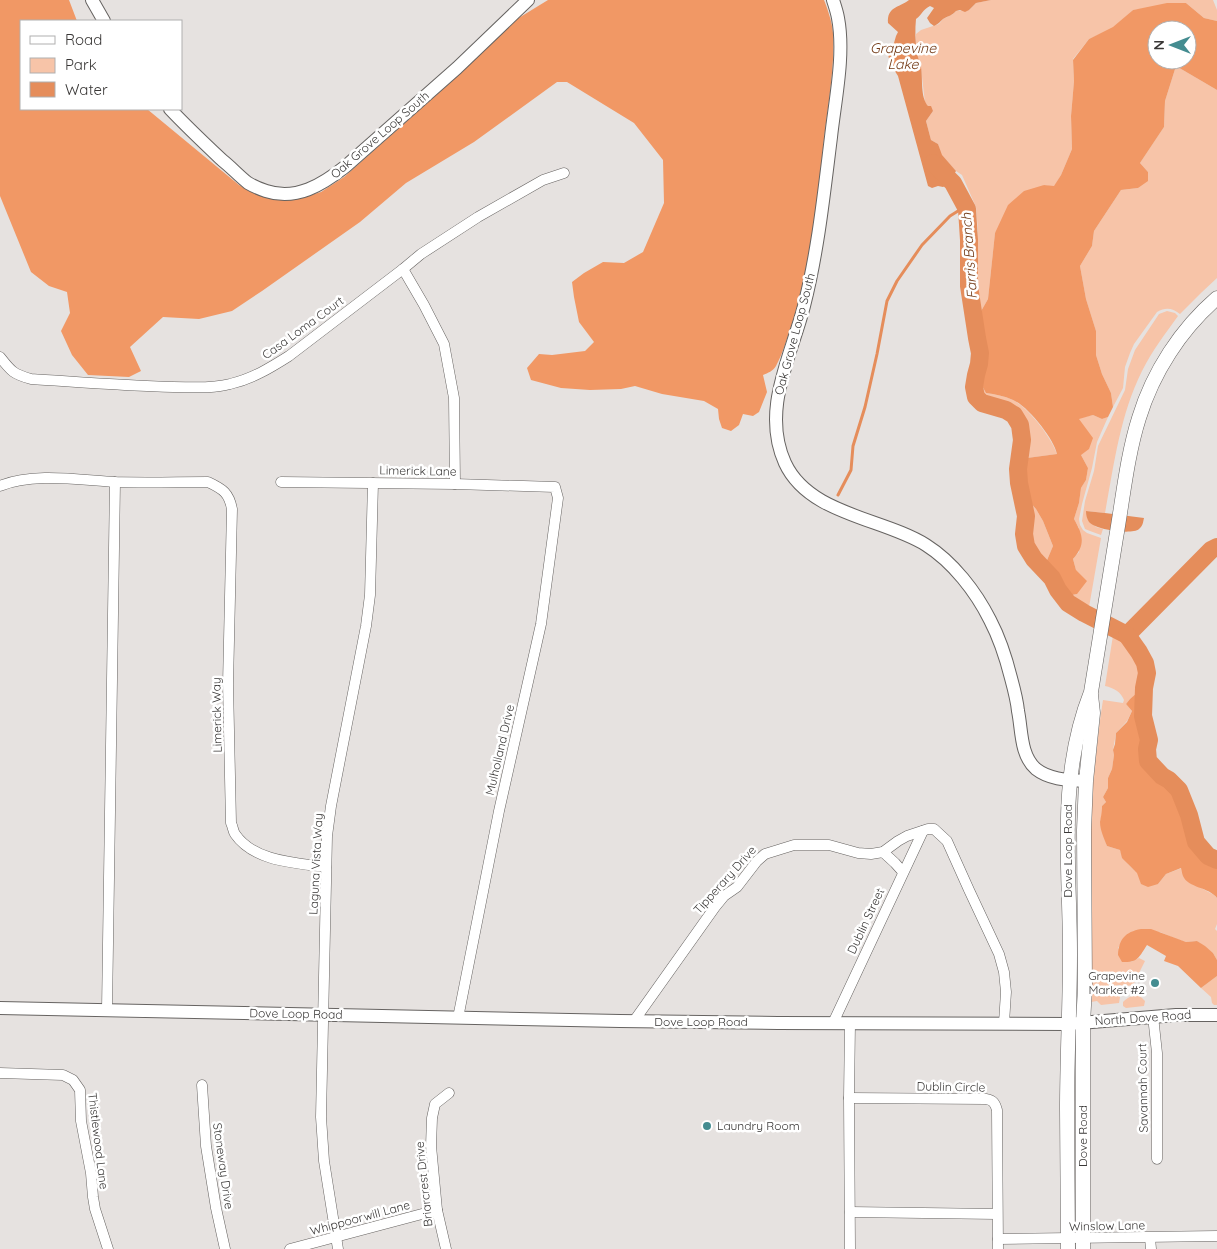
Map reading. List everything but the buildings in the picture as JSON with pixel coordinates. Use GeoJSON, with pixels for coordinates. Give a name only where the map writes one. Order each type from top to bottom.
{"type":"FeatureCollection","features":[{"type":"Feature","properties":{"kind":"main road","name":"Dove Loop Road"},"geometry":{"type":"LineString","coordinates":[[1068,1024],[1070,998],[1068,870],[1070,780],[1082,715],[1091,692],[1128,463],[1139,418],[1155,377],[1179,338],[1217,298]]}},
{"type":"Feature","properties":{"kind":"main road","name":"Dove Loop Road"},"geometry":{"type":"LineString","coordinates":[[1083,1023],[1085,988],[1084,845],[1086,781],[1093,713],[1091,692]]}},
{"type":"Feature","properties":{"kind":"main road","name":"Dove Road"},"geometry":{"type":"LineString","coordinates":[[1083,1023],[1083,1244]]}},
{"type":"Feature","properties":{"kind":"main road","name":"Dove Road"},"geometry":{"type":"LineString","coordinates":[[1068,1024],[1068,1244]]}},
{"type":"Feature","properties":{"kind":"street"},"geometry":{"type":"LineString","coordinates":[[92,0],[103,20]]}},
{"type":"Feature","properties":{"kind":"street","name":"Oak Grove Loop South"},"geometry":{"type":"LineString","coordinates":[[171,110],[201,141],[248,183],[283,194],[305,191],[318,186],[346,166],[457,68],[528,0]]}},
{"type":"Feature","properties":{"kind":"street","name":"Oak Grove Loop South"},"geometry":{"type":"LineString","coordinates":[[833,0],[838,17],[840,35],[838,74],[826,176],[812,268],[801,314],[780,382],[775,412],[776,434],[780,452],[786,466],[808,492],[859,518],[912,537],[941,557],[965,582],[989,618],[1000,640],[1011,676],[1019,711],[1023,741],[1029,761],[1042,772],[1062,779],[1086,781]]}},
{"type":"Feature","properties":{"kind":"street","name":"Casa Loma Court"},"geometry":{"type":"LineString","coordinates":[[0,356],[9,369],[17,375],[31,379],[147,386],[204,387],[228,385],[253,377],[289,356],[421,254],[478,217],[543,180],[564,173]]}},
{"type":"Feature","properties":{"kind":"street"},"geometry":{"type":"LineString","coordinates":[[403,269],[444,344],[454,398],[455,484]]}},
{"type":"Feature","properties":{"kind":"street"},"geometry":{"type":"LineString","coordinates":[[0,486],[21,479],[44,478],[115,482],[107,1010]]}},
{"type":"Feature","properties":{"kind":"street","name":"Limerick Way"},"geometry":{"type":"LineString","coordinates":[[115,482],[208,482],[228,495],[232,509],[228,684],[231,823],[234,833],[240,840],[263,856],[277,860],[326,867]]}},
{"type":"Feature","properties":{"kind":"street","name":"Limerick Lane"},"geometry":{"type":"LineString","coordinates":[[282,482],[555,487]]}},
{"type":"Feature","properties":{"kind":"street","name":"Laguna Vista Way"},"geometry":{"type":"LineString","coordinates":[[338,1249],[324,1161],[321,1117],[327,836],[331,806],[366,626],[370,595],[373,483]]}},
{"type":"Feature","properties":{"kind":"street","name":"Mulholland Drive"},"geometry":{"type":"LineString","coordinates":[[458,1018],[499,811],[541,624],[558,498],[555,487]]}},
{"type":"Feature","properties":{"kind":"street"},"geometry":{"type":"LineString","coordinates":[[903,872],[883,852],[898,841],[928,829],[934,829],[947,840],[999,954],[1004,972],[1006,992],[1004,1023]]}},
{"type":"Feature","properties":{"kind":"street","name":"Dublin Street"},"geometry":{"type":"LineString","coordinates":[[833,1023],[923,831]]}},
{"type":"Feature","properties":{"kind":"street","name":"Tipperary Drive"},"geometry":{"type":"LineString","coordinates":[[634,1022],[715,906],[724,896],[737,887],[757,861],[765,854],[794,845],[829,845],[858,853],[870,854],[883,852]]}},
{"type":"Feature","properties":{"kind":"street","name":"Dove Loop Road"},"geometry":{"type":"LineString","coordinates":[[0,1008],[634,1022],[1068,1024]]}},
{"type":"Feature","properties":{"kind":"street","name":"North Dove Road"},"geometry":{"type":"LineString","coordinates":[[1068,1024],[1153,1016],[1217,1015]]}},
{"type":"Feature","properties":{"kind":"street","name":"Savannah Court"},"geometry":{"type":"LineString","coordinates":[[1153,1016],[1157,1052],[1157,1159]]}},
{"type":"Feature","properties":{"kind":"street"},"geometry":{"type":"LineString","coordinates":[[850,1023],[850,1249]]}},
{"type":"Feature","properties":{"kind":"street","name":"Thistlewood Lane"},"geometry":{"type":"LineString","coordinates":[[0,1073],[63,1075],[73,1080],[80,1090],[81,1121],[93,1197],[108,1249]]}},
{"type":"Feature","properties":{"kind":"street","name":"Stoneway Drive"},"geometry":{"type":"LineString","coordinates":[[202,1085],[206,1146],[225,1249]]}},
{"type":"Feature","properties":{"kind":"street","name":"Briarcrest Drive"},"geometry":{"type":"LineString","coordinates":[[446,1249],[437,1210],[431,1146],[432,1118],[435,1104],[449,1093]]}},
{"type":"Feature","properties":{"kind":"street","name":"Dublin Circle"},"geometry":{"type":"LineString","coordinates":[[849,1098],[986,1099],[995,1103],[997,1110],[998,1244]]}},
{"type":"Feature","properties":{"kind":"street","name":"Whippoorwill Lane"},"geometry":{"type":"LineString","coordinates":[[290,1249],[437,1210]]}},
{"type":"Feature","properties":{"kind":"street"},"geometry":{"type":"LineString","coordinates":[[850,1212],[997,1214]]}},
{"type":"Feature","properties":{"kind":"street","name":"Winslow Lane"},"geometry":{"type":"LineString","coordinates":[[998,1244],[1083,1244],[1150,1238],[1217,1236]]}},
{"type":"Feature","properties":{"kind":"street"},"geometry":{"type":"LineString","coordinates":[[1150,1238],[1151,1249]]}},
{"type":"Feature","properties":{"kind":"green space"},"geometry":{"type":"Polygon","coordinates":[[[991,0],[1213,0],[1217,10],[1217,21],[1204,18],[1186,3],[1133,10],[1113,28],[1089,39],[1073,59],[1072,149],[1054,187],[1044,185],[995,233],[988,299],[980,313],[976,282],[978,231],[976,207],[962,175],[941,155],[938,144],[931,140],[926,121],[933,111],[925,103],[921,68],[916,50],[916,34],[921,30],[939,24],[943,19],[956,11],[969,10],[976,3],[991,0]]]}},
{"type":"Feature","properties":{"kind":"green space"},"geometry":{"type":"Polygon","coordinates":[[[1175,70],[1183,70],[1217,90],[1217,278],[1180,314],[1169,309],[1157,312],[1134,344],[1125,367],[1123,388],[1113,407],[1111,393],[1096,355],[1096,331],[1086,299],[1080,266],[1092,246],[1094,231],[1121,190],[1138,188],[1148,172],[1140,163],[1164,127],[1165,101],[1175,70]]]}},
{"type":"Feature","properties":{"kind":"green space"},"geometry":{"type":"Polygon","coordinates":[[[1167,311],[1178,316],[1150,357],[1134,388],[1123,423],[1105,513],[1086,511],[1096,527],[1103,529],[1101,535],[1085,529],[1082,521],[1098,446],[1125,390],[1128,369],[1135,350],[1159,314],[1167,311]]]}},
{"type":"Feature","properties":{"kind":"green space"},"geometry":{"type":"Polygon","coordinates":[[[980,382],[986,393],[1010,399],[1026,409],[1045,432],[1057,454],[1027,458],[1027,431],[1022,416],[1008,405],[990,399],[981,393],[980,382]]]}},
{"type":"Feature","properties":{"kind":"green space"},"geometry":{"type":"Polygon","coordinates":[[[1093,415],[1102,419],[1108,417],[1097,442],[1079,519],[1083,530],[1101,538],[1088,613],[1067,596],[1077,594],[1076,570],[1073,559],[1079,552],[1079,528],[1074,519],[1088,468],[1081,455],[1079,418],[1093,415]]]}},
{"type":"Feature","properties":{"kind":"green space"},"geometry":{"type":"Polygon","coordinates":[[[1025,488],[1029,501],[1043,521],[1053,546],[1045,565],[1035,555],[1031,546],[1029,533],[1030,513],[1025,488]]]}},
{"type":"Feature","properties":{"kind":"green space"},"geometry":{"type":"Polygon","coordinates":[[[1114,629],[1128,636],[1134,644],[1143,659],[1147,674],[1144,694],[1137,694],[1126,704],[1132,711],[1127,721],[1116,733],[1112,769],[1108,778],[1108,788],[1103,797],[1106,802],[1102,806],[1100,822],[1107,846],[1120,850],[1130,867],[1158,884],[1166,874],[1182,868],[1203,889],[1217,898],[1217,924],[1215,929],[1217,931],[1217,960],[1213,953],[1197,941],[1186,942],[1160,932],[1122,942],[1118,948],[1131,962],[1139,958],[1145,961],[1133,985],[1117,985],[1116,990],[1121,991],[1119,1003],[1101,1005],[1097,1001],[1091,1002],[1090,1000],[1090,808],[1103,700],[1123,703],[1124,700],[1117,691],[1105,686],[1114,629]]]}},
{"type":"Feature","properties":{"kind":"green space"},"geometry":{"type":"Polygon","coordinates":[[[1217,976],[1217,1005],[1214,1005],[1211,997],[1201,988],[1217,976]]]}},
{"type":"Feature","properties":{"kind":"green space"},"geometry":{"type":"Polygon","coordinates":[[[1138,995],[1145,1001],[1144,1006],[1126,1008],[1123,1006],[1123,1002],[1126,999],[1138,995]]]}},
{"type":"Feature","properties":{"kind":"shaded area"},"geometry":{"type":"Polygon","coordinates":[[[0,0],[69,0],[77,20],[20,20],[20,110],[148,110],[239,185],[251,192],[297,199],[321,192],[344,177],[452,81],[517,19],[548,0],[824,0],[830,16],[833,46],[831,86],[816,209],[799,301],[785,345],[775,368],[763,375],[767,392],[759,412],[753,416],[743,414],[739,425],[731,431],[722,428],[718,409],[704,401],[662,394],[635,386],[621,389],[590,390],[561,388],[531,380],[527,368],[539,354],[552,355],[585,351],[594,342],[579,322],[572,282],[603,262],[624,263],[643,252],[664,203],[663,160],[634,123],[567,82],[557,82],[474,142],[406,183],[360,222],[232,311],[199,319],[163,317],[130,347],[141,371],[129,377],[88,375],[72,355],[61,331],[70,313],[67,292],[49,286],[31,272],[0,196],[0,0]]]}},
{"type":"Feature","properties":{"kind":"shaded area"},"geometry":{"type":"Polygon","coordinates":[[[1167,3],[1186,3],[1204,18],[1217,21],[1217,90],[1183,70],[1197,70],[1197,20],[1147,20],[1147,70],[1175,70],[1165,101],[1164,127],[1140,163],[1148,172],[1148,181],[1138,188],[1121,190],[1094,231],[1092,246],[1080,266],[1086,299],[1096,331],[1096,355],[1111,393],[1113,407],[1108,417],[1102,419],[1093,415],[1079,419],[1093,438],[1089,449],[1081,455],[1088,468],[1074,519],[1082,539],[1080,549],[1073,559],[1076,570],[1087,581],[1077,594],[1067,596],[1063,592],[1055,574],[1045,565],[1053,546],[1043,521],[1029,501],[1023,479],[1027,458],[1057,454],[1046,432],[1026,409],[1019,403],[1000,395],[986,393],[980,382],[986,364],[986,345],[980,328],[980,313],[988,299],[995,233],[1008,205],[1024,191],[1044,185],[1054,186],[1072,149],[1073,60],[1089,39],[1113,27],[1133,10],[1167,3]]]}},
{"type":"Feature","properties":{"kind":"shaded area"},"geometry":{"type":"Polygon","coordinates":[[[1137,693],[1144,694],[1143,716],[1149,740],[1147,749],[1148,761],[1179,790],[1189,815],[1196,842],[1208,856],[1217,860],[1217,898],[1213,894],[1189,883],[1183,875],[1181,868],[1166,874],[1158,884],[1148,887],[1141,884],[1137,873],[1122,858],[1120,850],[1107,846],[1103,837],[1100,822],[1102,806],[1106,802],[1103,797],[1108,788],[1108,778],[1112,769],[1116,733],[1127,722],[1132,711],[1126,704],[1137,693]]]}},
{"type":"Feature","properties":{"kind":"shaded area"},"geometry":{"type":"Polygon","coordinates":[[[1141,929],[1151,929],[1186,942],[1197,941],[1213,953],[1217,960],[1217,976],[1201,988],[1178,966],[1164,961],[1166,956],[1147,945],[1135,960],[1122,962],[1118,955],[1121,941],[1127,934],[1141,929]]]}},
{"type":"Feature","properties":{"kind":"water","name":"Grapevine Lake"},"geometry":{"type":"Polygon","coordinates":[[[909,0],[991,0],[976,3],[965,12],[956,11],[934,26],[927,18],[934,8],[930,6],[916,19],[917,55],[921,67],[923,93],[925,102],[928,106],[931,106],[933,111],[926,121],[931,140],[938,144],[942,155],[956,171],[947,185],[943,187],[932,188],[928,186],[898,76],[888,55],[898,32],[888,23],[889,14],[894,8],[909,0]]]}},
{"type":"Feature","properties":{"kind":"water"},"geometry":{"type":"Polygon","coordinates":[[[1086,511],[1144,518],[1143,524],[1135,531],[1114,531],[1093,525],[1088,521],[1086,511]]]}},
{"type":"Feature","properties":{"kind":"waterway","name":"Farris Branch"},"geometry":{"type":"LineString","coordinates":[[933,163],[953,183],[967,209],[969,286],[980,353],[974,387],[976,397],[982,403],[1006,410],[1014,415],[1020,425],[1022,440],[1018,469],[1026,516],[1024,534],[1026,546],[1034,559],[1052,578],[1068,603],[1127,635],[1211,550],[1217,547]]}},
{"type":"Feature","properties":{"kind":"waterway"},"geometry":{"type":"LineString","coordinates":[[838,495],[851,470],[853,446],[865,407],[887,301],[897,281],[922,245],[950,216],[966,206]]}},
{"type":"Feature","properties":{"kind":"waterway"},"geometry":{"type":"LineString","coordinates":[[1127,635],[1145,663],[1147,673],[1144,688],[1143,716],[1149,740],[1147,749],[1148,761],[1179,790],[1189,815],[1196,842],[1208,856],[1217,860]]}},
{"type":"Feature","properties":{"kind":"place","name":"Grapevine Market #2"},"geometry":{"type":"Point","coordinates":[1155,983]}},
{"type":"Feature","properties":{"kind":"place","name":"Laundry Room"},"geometry":{"type":"Point","coordinates":[707,1126]}}]}
